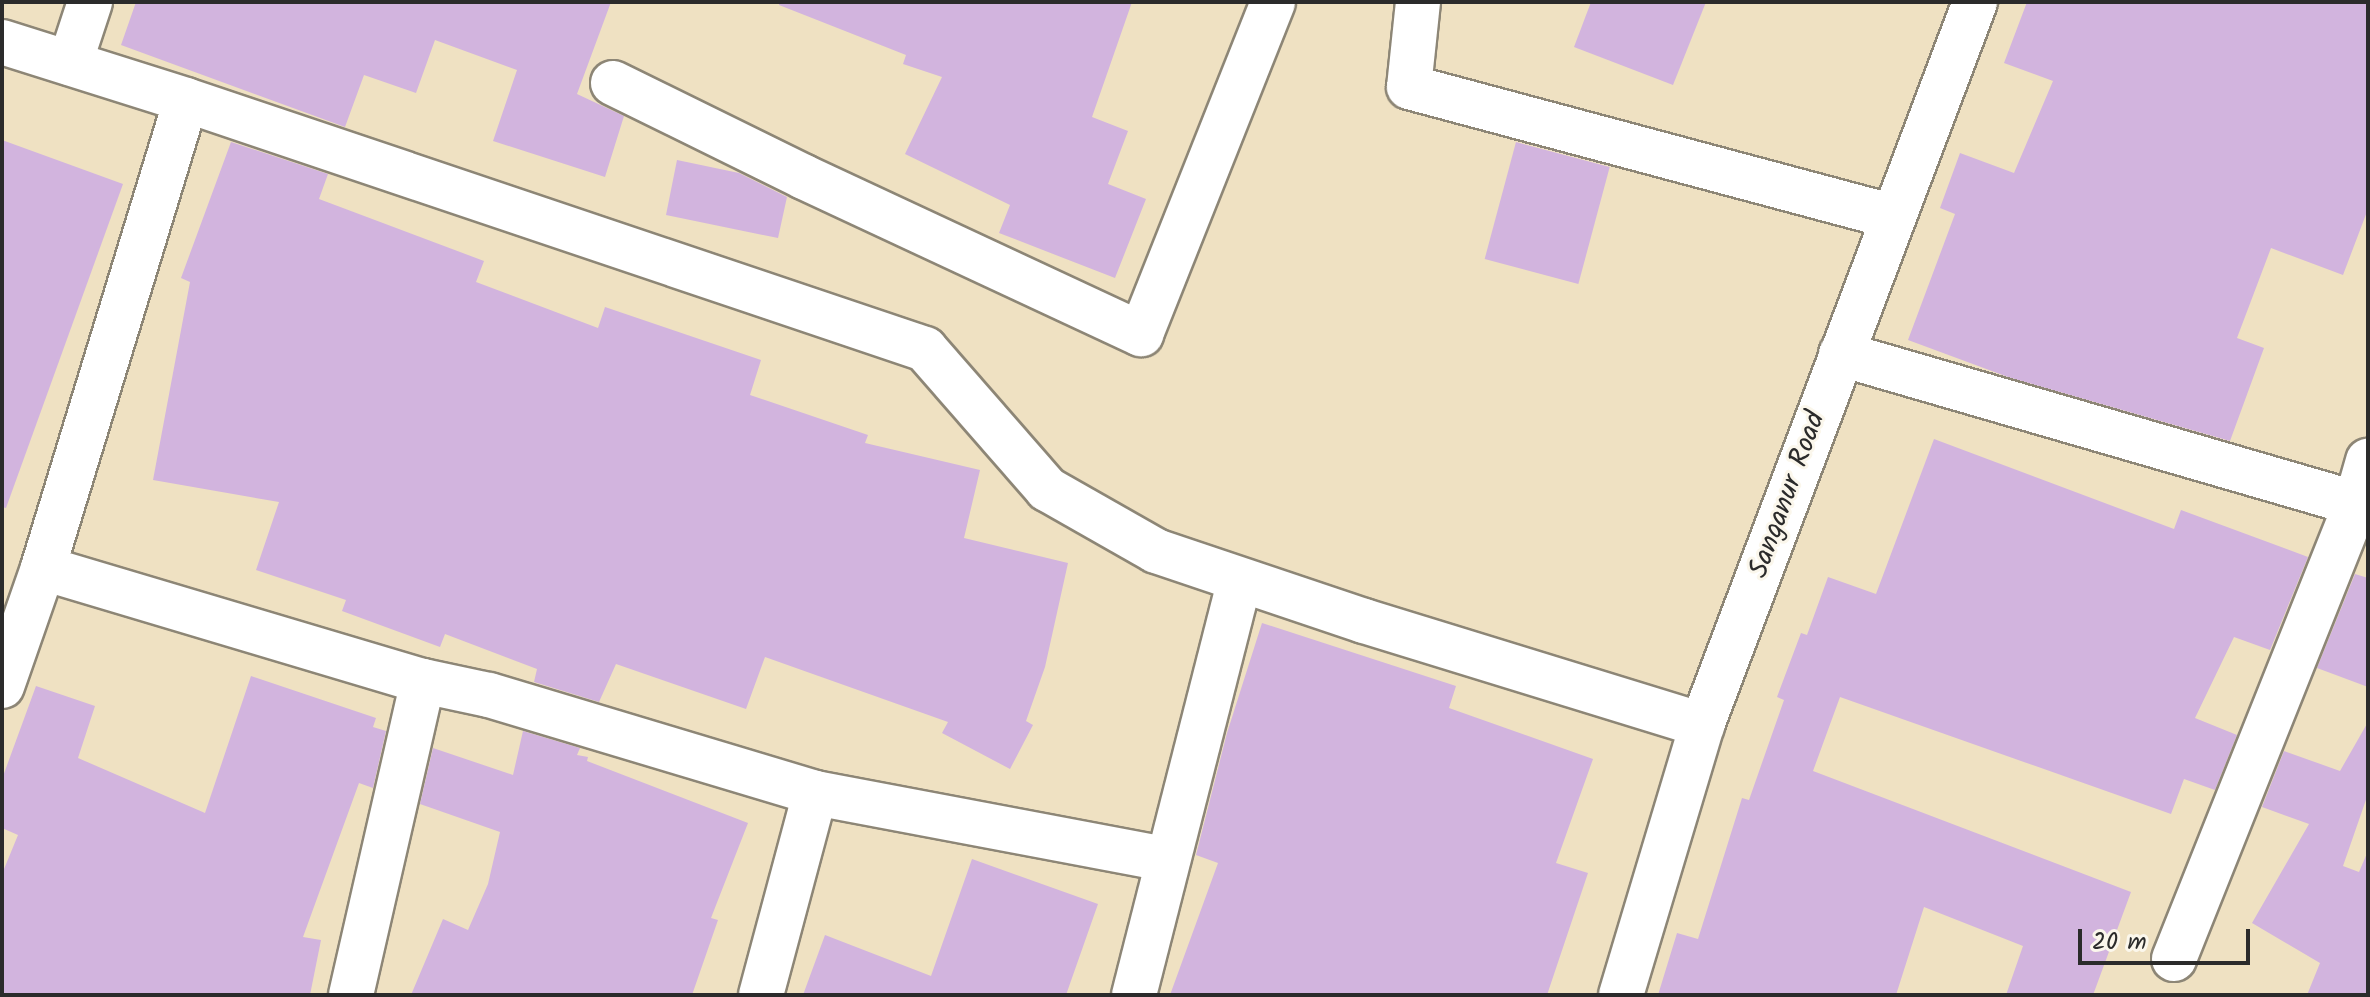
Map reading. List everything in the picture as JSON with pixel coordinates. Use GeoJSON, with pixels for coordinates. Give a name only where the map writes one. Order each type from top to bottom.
{"type":"FeatureCollection","features":[{"type":"Feature","properties":{"kind":"street"},"geometry":{"type":"LineString","coordinates":[[70,63],[90,2]]}},
{"type":"Feature","properties":{"kind":"street"},"geometry":{"type":"LineString","coordinates":[[613,83],[804,177],[1141,334],[1273,2]]}},
{"type":"Feature","properties":{"kind":"street"},"geometry":{"type":"LineString","coordinates":[[1418,2],[1409,87],[1892,216]]}},
{"type":"Feature","properties":{"kind":"street","name":"Sanganur Road"},"geometry":{"type":"LineString","coordinates":[[1621,995],[1702,725],[1975,2]]}},
{"type":"Feature","properties":{"kind":"street"},"geometry":{"type":"LineString","coordinates":[[2,42],[186,100],[925,349],[1047,489],[1156,551],[1702,725]]}},
{"type":"Feature","properties":{"kind":"street"},"geometry":{"type":"LineString","coordinates":[[2,686],[43,568],[186,100]]}},
{"type":"Feature","properties":{"kind":"street"},"geometry":{"type":"LineString","coordinates":[[1841,354],[2362,505]]}},
{"type":"Feature","properties":{"kind":"street"},"geometry":{"type":"LineString","coordinates":[[2174,959],[2362,505],[2368,461]]}},
{"type":"Feature","properties":{"kind":"street"},"geometry":{"type":"LineString","coordinates":[[43,568],[423,681],[489,695],[815,793],[1168,860]]}},
{"type":"Feature","properties":{"kind":"street"},"geometry":{"type":"LineString","coordinates":[[1134,995],[1240,580]]}},
{"type":"Feature","properties":{"kind":"street"},"geometry":{"type":"LineString","coordinates":[[351,995],[423,681]]}},
{"type":"Feature","properties":{"kind":"street"},"geometry":{"type":"LineString","coordinates":[[761,995],[815,793]]}},
{"type":"Feature","properties":{"kind":"building"},"geometry":{"type":"Polygon","coordinates":[[[136,2],[611,2],[577,94],[624,116],[605,177],[493,141],[517,70],[435,40],[416,93],[364,75],[345,127],[121,45],[136,2]]]}},
{"type":"Feature","properties":{"kind":"building"},"geometry":{"type":"Polygon","coordinates":[[[779,2],[1132,2],[1092,117],[1128,131],[1108,184],[1146,199],[1115,278],[999,233],[1010,205],[905,154],[942,77],[903,64],[906,55],[779,5],[779,2]]]}},
{"type":"Feature","properties":{"kind":"building"},"geometry":{"type":"Polygon","coordinates":[[[1591,2],[1706,2],[1673,85],[1574,47],[1591,2]]]}},
{"type":"Feature","properties":{"kind":"building"},"geometry":{"type":"Polygon","coordinates":[[[2027,2],[2368,2],[2368,209],[2343,275],[2271,248],[2237,338],[2264,348],[2230,441],[2008,377],[1908,340],[1955,214],[1940,208],[1960,153],[2014,173],[2053,81],[2004,63],[2027,2]]]}},
{"type":"Feature","properties":{"kind":"building"},"geometry":{"type":"Polygon","coordinates":[[[2,140],[123,184],[6,508],[2,507],[2,140]]]}},
{"type":"Feature","properties":{"kind":"building"},"geometry":{"type":"Polygon","coordinates":[[[231,142],[328,174],[319,199],[484,261],[476,282],[598,328],[605,307],[761,360],[750,395],[868,435],[865,443],[980,470],[964,538],[1068,563],[1045,667],[1026,721],[1033,725],[1010,769],[942,733],[948,722],[765,657],[746,709],[616,664],[599,702],[534,682],[537,669],[445,634],[440,647],[342,611],[346,600],[256,570],[279,502],[153,480],[190,282],[181,278],[231,142]]]}},
{"type":"Feature","properties":{"kind":"building"},"geometry":{"type":"Polygon","coordinates":[[[1516,142],[1610,167],[1578,284],[1485,259],[1516,142]]]}},
{"type":"Feature","properties":{"kind":"building"},"geometry":{"type":"Polygon","coordinates":[[[677,160],[739,173],[787,197],[778,238],[666,215],[677,160]]]}},
{"type":"Feature","properties":{"kind":"building"},"geometry":{"type":"Polygon","coordinates":[[[1934,439],[2174,529],[2181,510],[2308,557],[2270,650],[2234,637],[2195,718],[2237,735],[2215,790],[2184,779],[2171,814],[1840,697],[1813,771],[2131,892],[2093,995],[2006,995],[2023,946],[1924,907],[1896,995],[1658,995],[1677,933],[1698,939],[1742,798],[1749,800],[1784,700],[1777,697],[1801,633],[1807,635],[1828,577],[1876,594],[1934,439]]]}},
{"type":"Feature","properties":{"kind":"building"},"geometry":{"type":"Polygon","coordinates":[[[2355,574],[2368,578],[2368,687],[2317,668],[2355,574]]]}},
{"type":"Feature","properties":{"kind":"building"},"geometry":{"type":"Polygon","coordinates":[[[1262,623],[1456,686],[1449,708],[1593,759],[1556,863],[1588,873],[1547,995],[1170,995],[1218,863],[1196,855],[1227,733],[1262,623]]]}},
{"type":"Feature","properties":{"kind":"building"},"geometry":{"type":"Polygon","coordinates":[[[251,676],[376,718],[373,727],[386,731],[373,788],[359,783],[303,937],[321,940],[310,995],[2,995],[2,874],[18,835],[2,828],[2,779],[36,686],[95,706],[78,758],[205,813],[251,676]]]}},
{"type":"Feature","properties":{"kind":"building"},"geometry":{"type":"Polygon","coordinates":[[[2368,722],[2368,794],[2343,866],[2359,872],[2368,851],[2368,995],[2307,995],[2320,963],[2252,923],[2309,824],[2262,807],[2284,751],[2340,771],[2368,722]]]}},
{"type":"Feature","properties":{"kind":"building"},"geometry":{"type":"Polygon","coordinates":[[[523,731],[580,748],[577,755],[588,757],[587,761],[748,823],[711,918],[718,920],[692,995],[411,995],[443,919],[468,930],[488,884],[500,832],[420,804],[433,748],[513,775],[523,731]]]}},
{"type":"Feature","properties":{"kind":"building"},"geometry":{"type":"Polygon","coordinates":[[[972,859],[1098,904],[1066,995],[803,995],[825,935],[931,976],[972,859]]]}}]}
